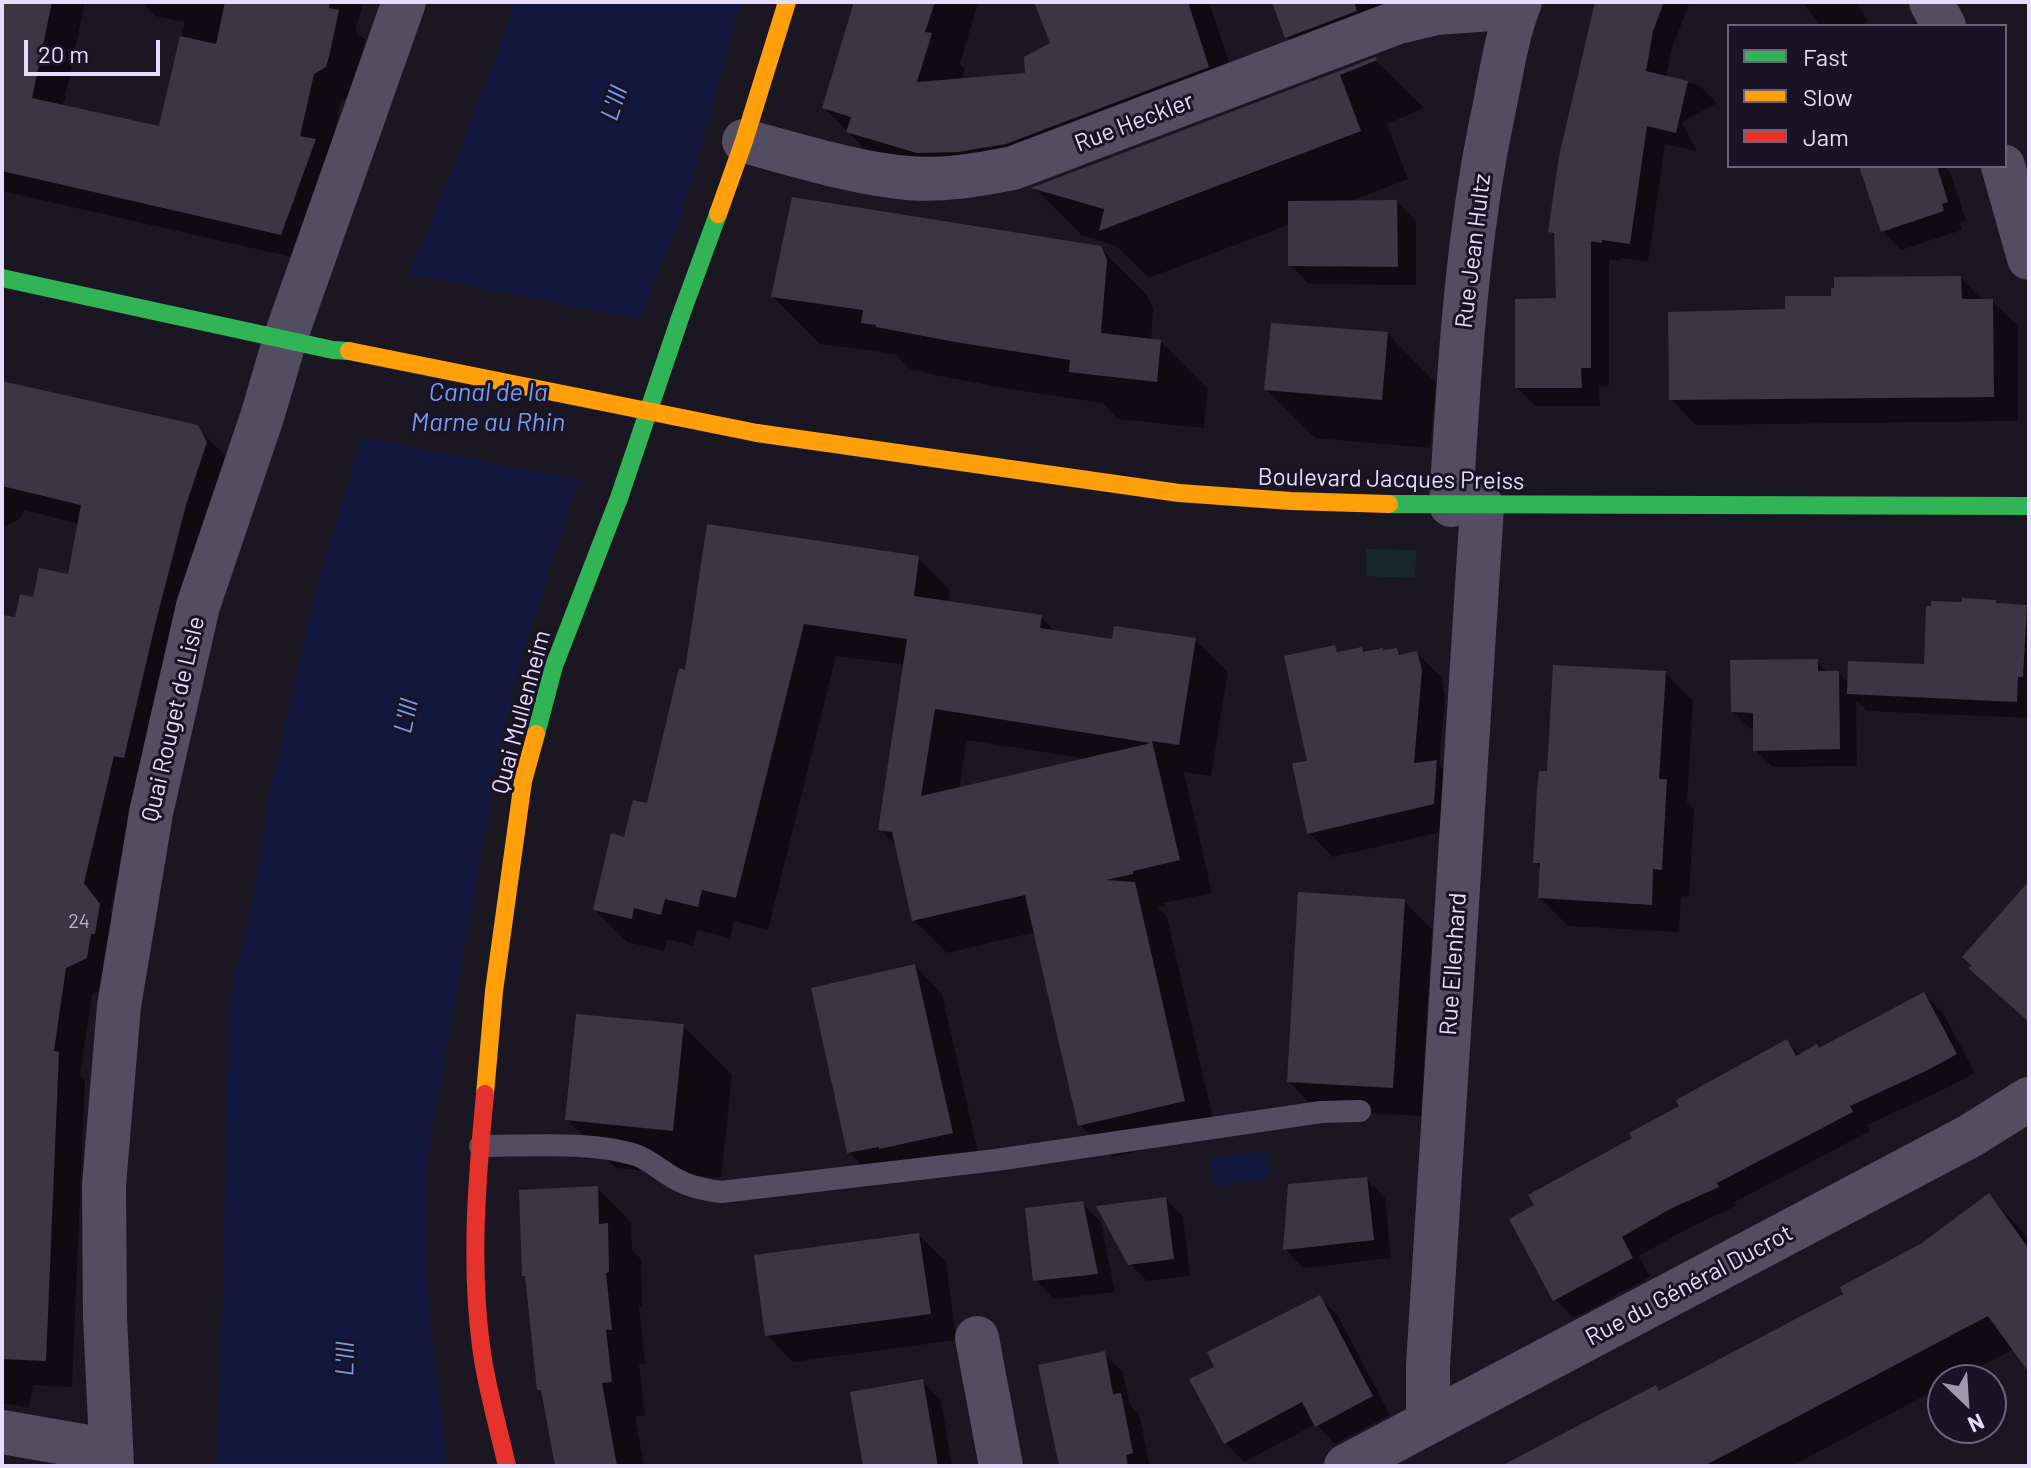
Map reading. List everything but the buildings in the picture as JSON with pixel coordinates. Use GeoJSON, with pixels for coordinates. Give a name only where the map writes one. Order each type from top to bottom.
{"type":"FeatureCollection","features":[{"type":"Feature","properties":{"kind":"main road","name":"Quai Mullenheim"},"geometry":{"type":"LineString","coordinates":[[507,1466],[481,1346],[475,1257],[480,1146],[494,991],[523,781],[554,666],[619,498],[744,141],[787,2]]}},
{"type":"Feature","properties":{"kind":"main road","name":"Boulevard Jacques Preiss"},"geometry":{"type":"LineString","coordinates":[[2,278],[333,350],[757,433],[1179,493],[1247,499],[1466,506],[2029,506]]}},
{"type":"Feature","properties":{"kind":"street","name":"Quai Rouget de Lisle"},"geometry":{"type":"LineString","coordinates":[[111,1458],[104,1185],[119,1006],[151,813],[198,606],[285,339],[404,2]]}},
{"type":"Feature","properties":{"kind":"street","name":"Rue Heckler"},"geometry":{"type":"LineString","coordinates":[[744,141],[856,171],[909,178],[979,175],[1013,168],[1398,22],[1436,13],[1519,4]]}},
{"type":"Feature","properties":{"kind":"street","name":"Rue Jean Hultz"},"geometry":{"type":"LineString","coordinates":[[1466,506],[1468,266],[1487,142],[1519,4]]}},
{"type":"Feature","properties":{"kind":"street"},"geometry":{"type":"LineString","coordinates":[[2004,168],[2029,258]]}},
{"type":"Feature","properties":{"kind":"street","name":"Rue Ellenhard"},"geometry":{"type":"LineString","coordinates":[[1428,1422],[1466,506]]}},
{"type":"Feature","properties":{"kind":"street","name":"Rue du Général Ducrot"},"geometry":{"type":"LineString","coordinates":[[1346,1466],[1970,1136],[2029,1099]]}},
{"type":"Feature","properties":{"kind":"street"},"geometry":{"type":"LineString","coordinates":[[977,1338],[1001,1466]]}},
{"type":"Feature","properties":{"kind":"street"},"geometry":{"type":"LineString","coordinates":[[2,1432],[111,1458]]}},
{"type":"Feature","properties":{"kind":"lane"},"geometry":{"type":"LineString","coordinates":[[480,1146],[598,1147],[618,1150],[641,1157],[697,1189],[721,1192],[996,1160],[1321,1112],[1360,1111]]}},
{"type":"Feature","properties":{"kind":"shaded area"},"geometry":{"type":"Polygon","coordinates":[[[1366,549],[1416,550],[1415,578],[1366,576],[1366,549]]]}},
{"type":"Feature","properties":{"kind":"water","name":"Canal de la Marne au Rhin"},"geometry":{"type":"Polygon","coordinates":[[[514,2],[741,2],[683,211],[577,485],[523,652],[501,740],[427,1158],[428,1303],[447,1466],[218,1466],[228,1011],[254,892],[268,802],[312,607],[410,273],[455,165],[514,2]]]}},
{"type":"Feature","properties":{"kind":"water"},"geometry":{"type":"Polygon","coordinates":[[[1267,1151],[1270,1178],[1215,1186],[1211,1158],[1267,1151]]]}},
{"type":"Feature","properties":{"kind":"pier"},"geometry":{"type":"Polygon","coordinates":[[[406,273],[643,320],[583,481],[359,437],[406,273]]]}},
{"type":"Feature","properties":{"kind":"traffic: fast"},"geometry":{"type":"LineString","coordinates":[[536,734],[554,666],[619,498],[718,214]]}},
{"type":"Feature","properties":{"kind":"traffic: fast"},"geometry":{"type":"LineString","coordinates":[[2,278],[349,351]]}},
{"type":"Feature","properties":{"kind":"traffic: fast"},"geometry":{"type":"LineString","coordinates":[[1389,504],[2029,506]]}},
{"type":"Feature","properties":{"kind":"traffic: slow"},"geometry":{"type":"LineString","coordinates":[[718,214],[787,2]]}},
{"type":"Feature","properties":{"kind":"traffic: slow"},"geometry":{"type":"LineString","coordinates":[[349,351],[757,433]]}},
{"type":"Feature","properties":{"kind":"traffic: slow"},"geometry":{"type":"LineString","coordinates":[[757,433],[1179,493],[1389,504]]}},
{"type":"Feature","properties":{"kind":"traffic: slow"},"geometry":{"type":"LineString","coordinates":[[485,1094],[494,991],[523,781],[536,734]]}},
{"type":"Feature","properties":{"kind":"traffic: jam"},"geometry":{"type":"LineString","coordinates":[[485,1094],[479,1157],[476,1283],[486,1376],[507,1466]]}},
{"type":"Feature","properties":{"kind":"water label","name":"L'Ill"},"geometry":{"type":"Point","coordinates":[614,103]}},
{"type":"Feature","properties":{"kind":"water label","name":"L'Ill"},"geometry":{"type":"Point","coordinates":[406,716]}},
{"type":"Feature","properties":{"kind":"water label","name":"L'Ill"},"geometry":{"type":"Point","coordinates":[345,1359]}}]}
